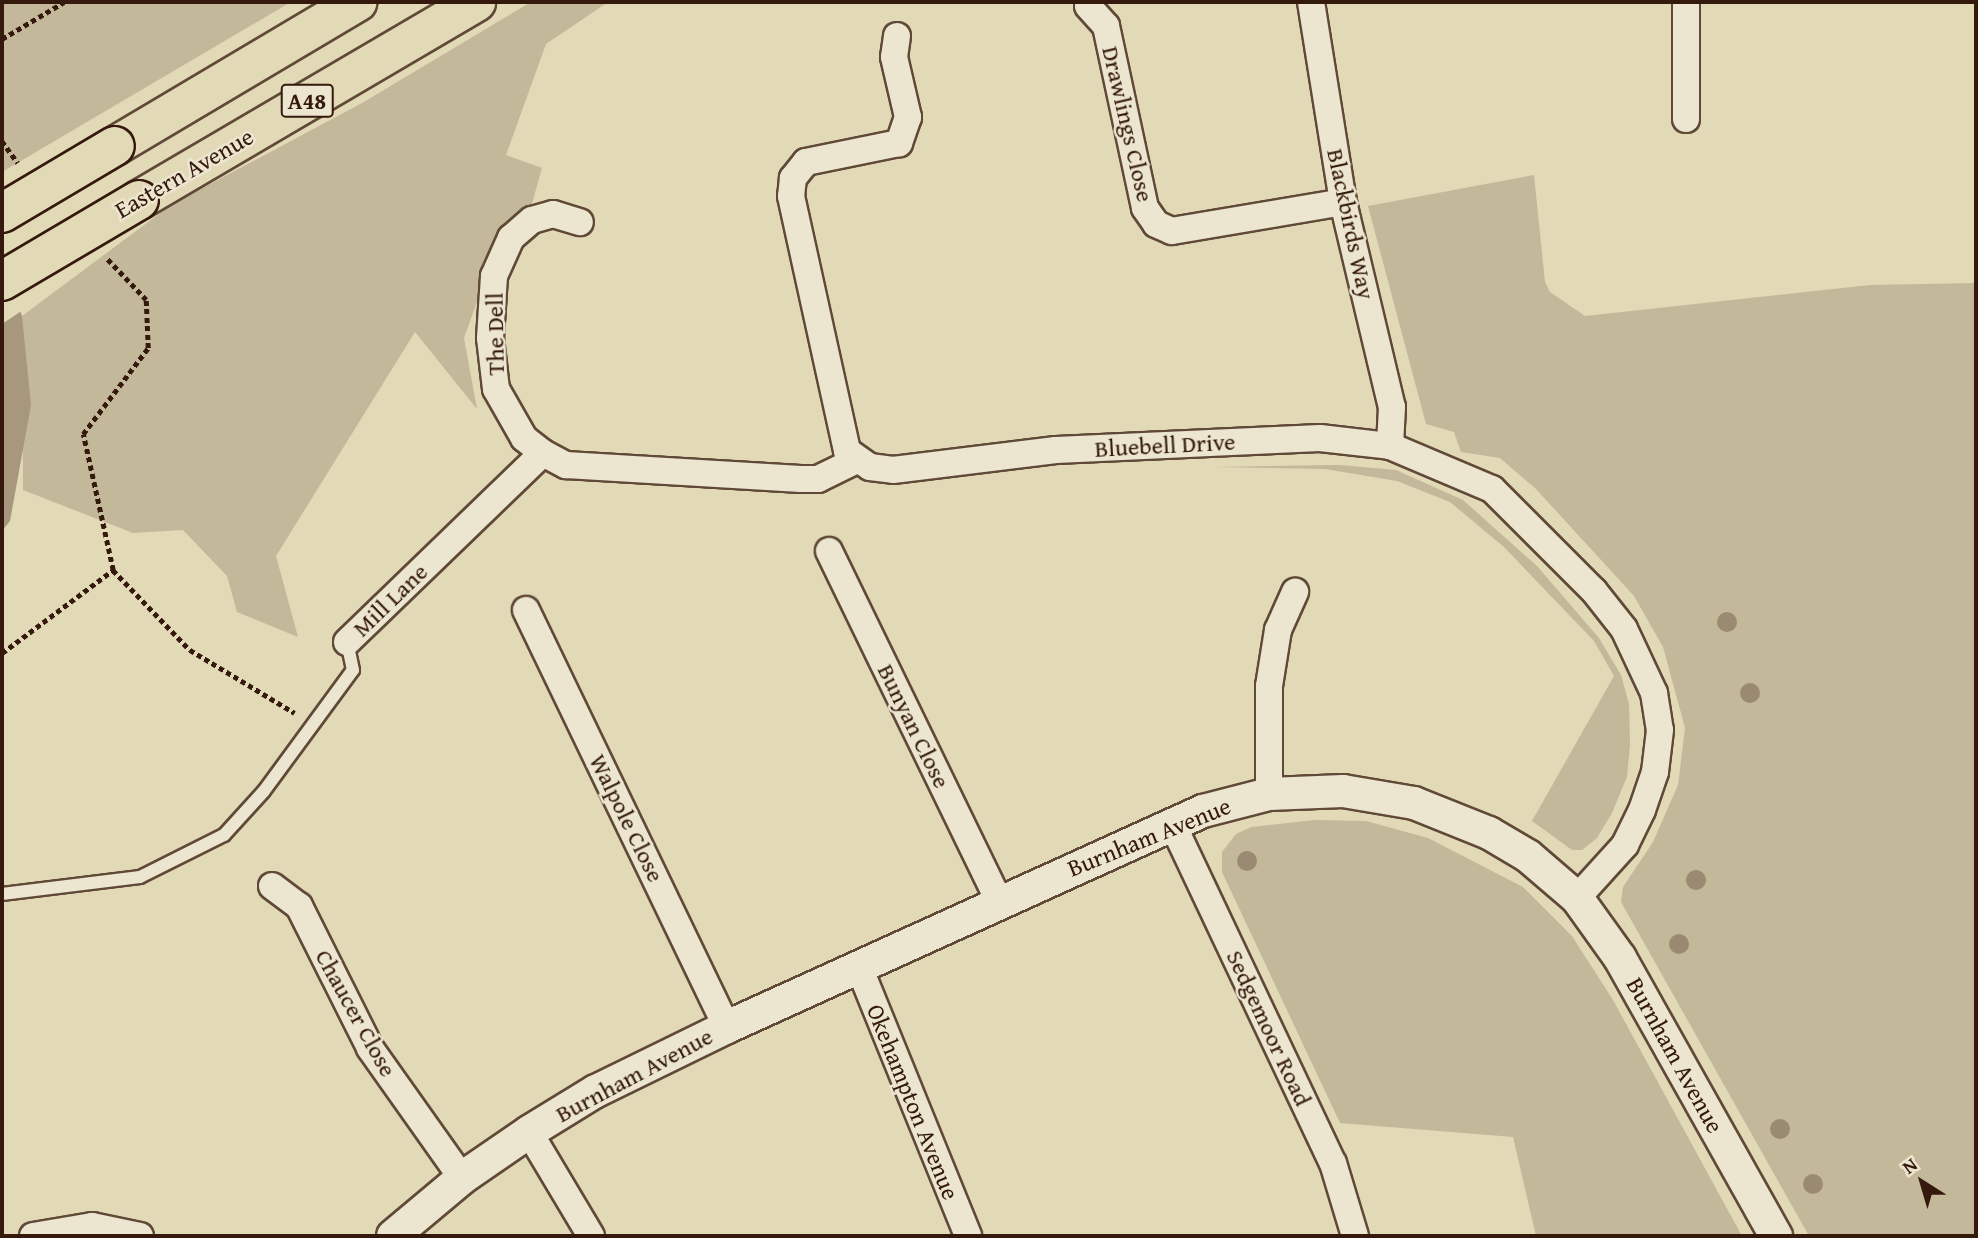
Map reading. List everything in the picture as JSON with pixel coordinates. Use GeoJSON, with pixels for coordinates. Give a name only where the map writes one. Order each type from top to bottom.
{"type":"FeatureCollection","features":[{"type":"Feature","properties":{"kind":"highway","name":"A48"},"geometry":{"type":"LineString","coordinates":[[2,213],[358,2]]}},
{"type":"Feature","properties":{"kind":"highway","name":"Eastern Avenue"},"geometry":{"type":"LineString","coordinates":[[2,281],[476,2]]}},
{"type":"Feature","properties":{"kind":"street","name":"Blackbirds Way"},"geometry":{"type":"LineString","coordinates":[[1311,2],[1343,202],[1392,407],[1390,446]]}},
{"type":"Feature","properties":{"kind":"street"},"geometry":{"type":"LineString","coordinates":[[1686,2],[1686,119]]}},
{"type":"Feature","properties":{"kind":"street","name":"Drawlings Close"},"geometry":{"type":"LineString","coordinates":[[1088,6],[1106,26],[1145,208],[1156,224],[1172,231],[1343,202]]}},
{"type":"Feature","properties":{"kind":"street"},"geometry":{"type":"LineString","coordinates":[[543,453],[566,465],[801,479],[818,479],[857,460],[840,433],[791,196],[793,178],[806,162],[899,143],[908,117],[894,57],[897,36]]}},
{"type":"Feature","properties":{"kind":"street","name":"The Dell"},"geometry":{"type":"LineString","coordinates":[[543,453],[524,438],[496,389],[490,338],[494,276],[511,238],[532,220],[553,214],[580,222]]}},
{"type":"Feature","properties":{"kind":"street","name":"Bluebell Drive"},"geometry":{"type":"LineString","coordinates":[[857,460],[893,470],[1056,450],[1320,438],[1390,446],[1492,489],[1594,591],[1644,664],[1660,730],[1655,772],[1625,845],[1577,898]]}},
{"type":"Feature","properties":{"kind":"street","name":"Mill Lane"},"geometry":{"type":"LineString","coordinates":[[347,642],[543,453]]}},
{"type":"Feature","properties":{"kind":"street","name":"Bunyan Close"},"geometry":{"type":"LineString","coordinates":[[829,551],[999,901]]}},
{"type":"Feature","properties":{"kind":"street"},"geometry":{"type":"LineString","coordinates":[[1269,794],[1269,686],[1278,629],[1295,592]]}},
{"type":"Feature","properties":{"kind":"street","name":"Walpole Close"},"geometry":{"type":"LineString","coordinates":[[526,610],[727,1027]]}},
{"type":"Feature","properties":{"kind":"street","name":"Burnham Avenue"},"geometry":{"type":"LineString","coordinates":[[393,1236],[463,1178],[529,1132],[596,1091],[727,1027],[1172,823],[1228,802],[1269,794],[1343,791],[1414,803],[1489,833],[1528,856],[1577,898],[1620,958],[1776,1236]]}},
{"type":"Feature","properties":{"kind":"street","name":"Sedgemoor Road"},"geometry":{"type":"LineString","coordinates":[[1172,823],[1332,1163],[1355,1236]]}},
{"type":"Feature","properties":{"kind":"street","name":"Chaucer Close"},"geometry":{"type":"LineString","coordinates":[[272,886],[299,906],[370,1048],[463,1178]]}},
{"type":"Feature","properties":{"kind":"street","name":"Okehampton Avenue"},"geometry":{"type":"LineString","coordinates":[[859,967],[968,1236]]}},
{"type":"Feature","properties":{"kind":"street"},"geometry":{"type":"LineString","coordinates":[[529,1132],[591,1236]]}},
{"type":"Feature","properties":{"kind":"street"},"geometry":{"type":"LineString","coordinates":[[33,1236],[92,1227],[140,1236]]}},
{"type":"Feature","properties":{"kind":"lane","name":"Mill Lane"},"geometry":{"type":"LineString","coordinates":[[2,894],[140,877],[176,862],[224,835],[264,791],[353,670],[347,642]]}},
{"type":"Feature","properties":{"kind":"path"},"geometry":{"type":"LineString","coordinates":[[2,39],[64,2]]}},
{"type":"Feature","properties":{"kind":"path"},"geometry":{"type":"LineString","coordinates":[[2,141],[26,172]]}},
{"type":"Feature","properties":{"kind":"path"},"geometry":{"type":"LineString","coordinates":[[100,251],[146,300],[147,312],[148,348],[83,434],[113,570],[190,650],[313,724]]}},
{"type":"Feature","properties":{"kind":"path"},"geometry":{"type":"LineString","coordinates":[[2,653],[113,570]]}},
{"type":"Feature","properties":{"kind":"shaded area"},"geometry":{"type":"Polygon","coordinates":[[[2,2],[291,2],[2,172],[2,2]]]}},
{"type":"Feature","properties":{"kind":"shaded area"},"geometry":{"type":"Polygon","coordinates":[[[531,2],[608,2],[546,44],[506,155],[542,168],[529,214],[495,252],[464,338],[477,409],[415,332],[276,556],[298,637],[237,612],[227,576],[183,530],[133,533],[23,490],[22,316],[171,205],[362,103],[531,2]]]}},
{"type":"Feature","properties":{"kind":"shaded area"},"geometry":{"type":"Polygon","coordinates":[[[1534,175],[1545,282],[1550,292],[1585,316],[1870,285],[1976,283],[1976,1236],[1809,1236],[1621,902],[1623,887],[1653,842],[1678,785],[1685,728],[1663,647],[1634,596],[1536,489],[1500,458],[1461,452],[1454,432],[1426,424],[1368,206],[1534,175]]]}},
{"type":"Feature","properties":{"kind":"shaded area"},"geometry":{"type":"Polygon","coordinates":[[[2,256],[22,316],[31,405],[10,521],[2,531],[2,256]]]}},
{"type":"Feature","properties":{"kind":"shaded area"},"geometry":{"type":"Polygon","coordinates":[[[1340,465],[1396,470],[1463,500],[1537,566],[1599,638],[1621,675],[1629,704],[1630,745],[1627,777],[1612,813],[1597,838],[1582,850],[1572,850],[1532,821],[1614,676],[1594,641],[1504,547],[1450,502],[1397,481],[1325,469],[1215,467],[1340,465]]]}},
{"type":"Feature","properties":{"kind":"shaded area"},"geometry":{"type":"Polygon","coordinates":[[[1314,820],[1366,821],[1428,838],[1523,887],[1572,936],[1613,1000],[1742,1236],[1536,1236],[1513,1137],[1340,1123],[1222,872],[1222,852],[1236,834],[1251,827],[1314,820]]]}},
{"type":"Feature","properties":{"kind":"pier"},"geometry":{"type":"Polygon","coordinates":[[[2,253],[23,310],[2,324],[2,253]]]}}]}
